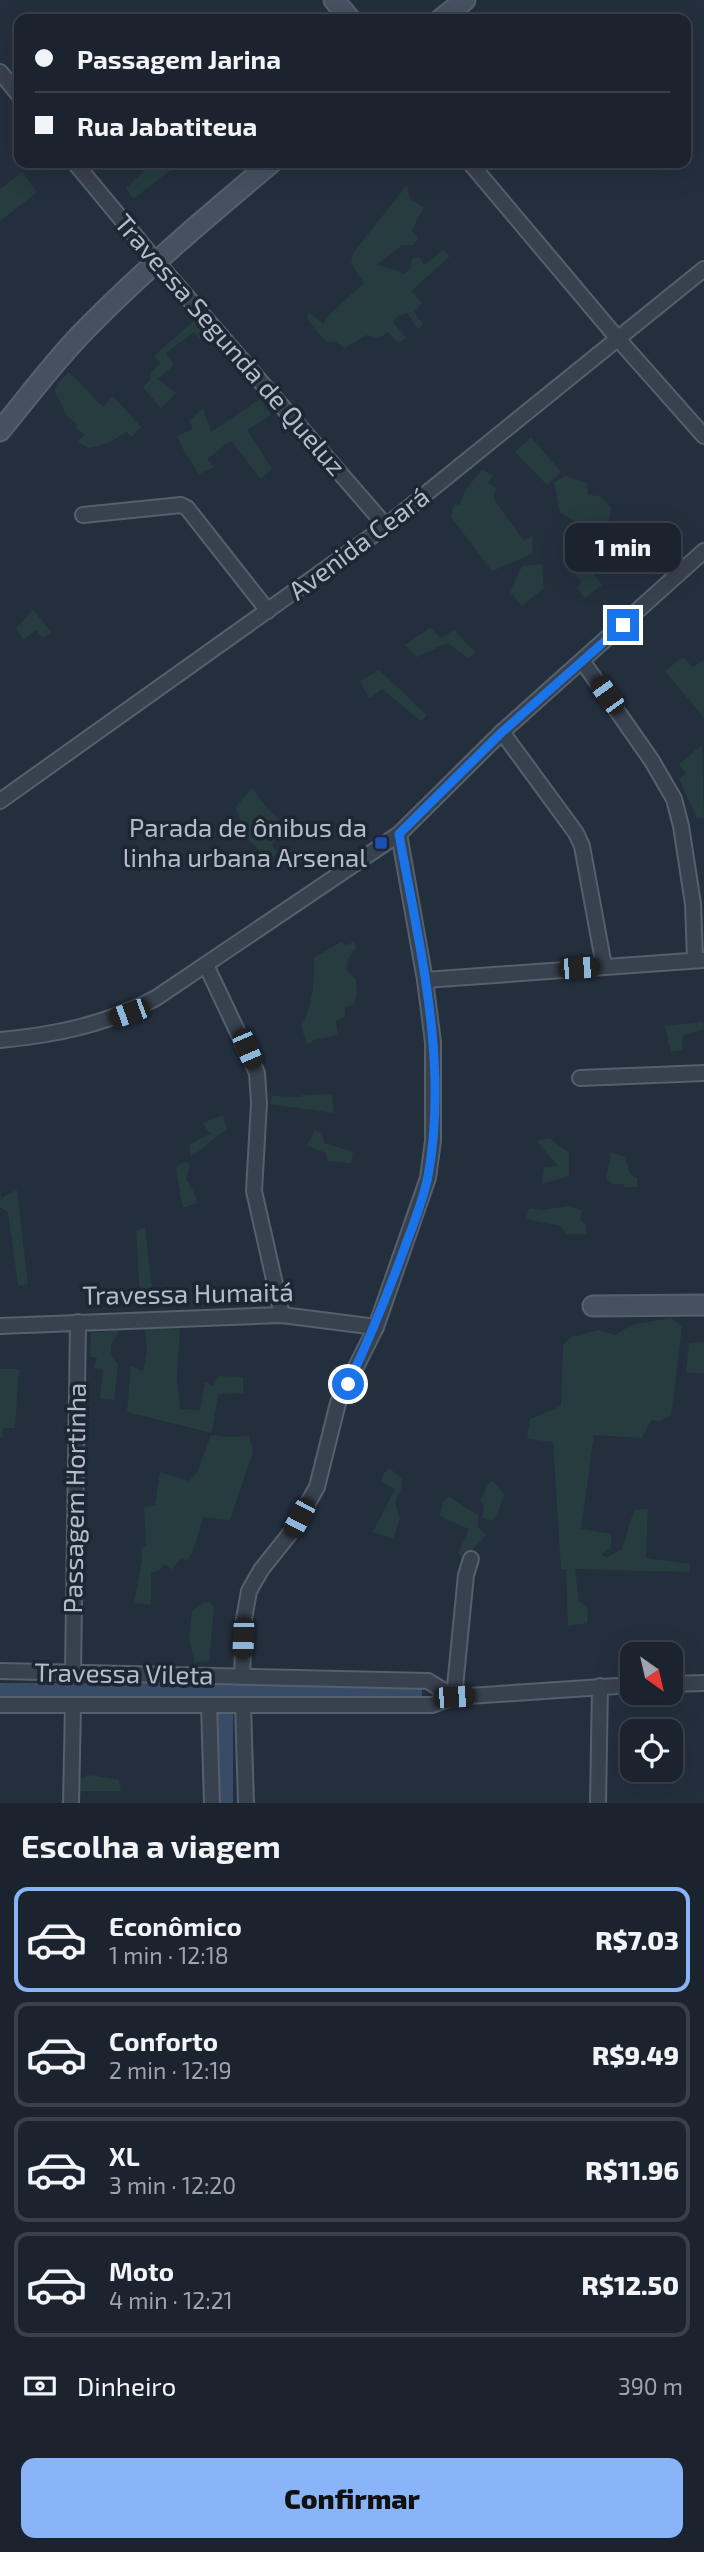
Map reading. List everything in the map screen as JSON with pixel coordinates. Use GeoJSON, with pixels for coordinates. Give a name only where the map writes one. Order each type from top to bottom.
{"type":"FeatureCollection","features":[{"type":"Feature","properties":{"kind":"street"},"geometry":{"type":"LineString","coordinates":[[334,0],[346,14]]}},
{"type":"Feature","properties":{"kind":"street"},"geometry":{"type":"LineString","coordinates":[[447,14],[465,0]]}},
{"type":"Feature","properties":{"kind":"street"},"geometry":{"type":"LineString","coordinates":[[0,72],[14,89]]}},
{"type":"Feature","properties":{"kind":"street","name":"Travessa Segunda de Queluz"},"geometry":{"type":"LineString","coordinates":[[79,168],[156,261],[386,526]]}},
{"type":"Feature","properties":{"kind":"street"},"geometry":{"type":"LineString","coordinates":[[0,431],[38,382],[86,329],[156,261],[265,168]]}},
{"type":"Feature","properties":{"kind":"street"},"geometry":{"type":"LineString","coordinates":[[474,168],[704,436]]}},
{"type":"Feature","properties":{"kind":"street","name":"Avenida Ceará"},"geometry":{"type":"LineString","coordinates":[[0,801],[386,526],[704,269]]}},
{"type":"Feature","properties":{"kind":"street"},"geometry":{"type":"LineString","coordinates":[[83,515],[181,505],[187,508],[268,611]]}},
{"type":"Feature","properties":{"kind":"street"},"geometry":{"type":"LineString","coordinates":[[0,1040],[44,1036],[129,1013],[206,965],[399,834],[502,732],[704,551]]}},
{"type":"Feature","properties":{"kind":"street"},"geometry":{"type":"LineString","coordinates":[[425,979],[700,960],[681,826],[674,799],[652,761],[583,662]]}},
{"type":"Feature","properties":{"kind":"street"},"geometry":{"type":"LineString","coordinates":[[502,732],[576,833],[582,846],[604,966]]}},
{"type":"Feature","properties":{"kind":"street"},"geometry":{"type":"LineString","coordinates":[[242,1677],[248,1591],[292,1531],[317,1487],[338,1403],[376,1327],[428,1178],[433,1141],[433,1042],[425,979],[399,834]]}},
{"type":"Feature","properties":{"kind":"street"},"geometry":{"type":"LineString","coordinates":[[206,965],[257,1073],[259,1103],[254,1192],[282,1315]]}},
{"type":"Feature","properties":{"kind":"street"},"geometry":{"type":"LineString","coordinates":[[580,1078],[704,1073]]}},
{"type":"Feature","properties":{"kind":"street"},"geometry":{"type":"LineString","coordinates":[[593,1306],[704,1305]]}},
{"type":"Feature","properties":{"kind":"street","name":"Travessa Humaitá"},"geometry":{"type":"LineString","coordinates":[[0,1326],[282,1315],[376,1327]]}},
{"type":"Feature","properties":{"kind":"street","name":"Passagem Hortinha"},"geometry":{"type":"LineString","coordinates":[[73,1673],[78,1322]]}},
{"type":"Feature","properties":{"kind":"street"},"geometry":{"type":"LineString","coordinates":[[454,1697],[466,1575],[471,1559]]}},
{"type":"Feature","properties":{"kind":"street","name":"Travessa Vileta"},"geometry":{"type":"LineString","coordinates":[[0,1671],[428,1681],[454,1697]]}},
{"type":"Feature","properties":{"kind":"street"},"geometry":{"type":"LineString","coordinates":[[683,1684],[704,1684]]}},
{"type":"Feature","properties":{"kind":"street","name":"Travessa Vileta"},"geometry":{"type":"LineString","coordinates":[[0,1705],[432,1704],[454,1697],[620,1685]]}},
{"type":"Feature","properties":{"kind":"street"},"geometry":{"type":"LineString","coordinates":[[598,1803],[600,1686]]}},
{"type":"Feature","properties":{"kind":"street"},"geometry":{"type":"LineString","coordinates":[[209,1704],[212,1803]]}},
{"type":"Feature","properties":{"kind":"street"},"geometry":{"type":"LineString","coordinates":[[71,1803],[73,1706]]}},
{"type":"Feature","properties":{"kind":"street"},"geometry":{"type":"LineString","coordinates":[[243,1706],[246,1803]]}},
{"type":"Feature","properties":{"kind":"green space"},"geometry":{"type":"Polygon","coordinates":[[[148,168],[173,168],[133,199],[126,188],[148,168]]]}},
{"type":"Feature","properties":{"kind":"green space"},"geometry":{"type":"Polygon","coordinates":[[[22,172],[37,192],[0,221],[0,189],[22,172]]]}},
{"type":"Feature","properties":{"kind":"green space"},"geometry":{"type":"Polygon","coordinates":[[[407,185],[410,200],[424,207],[412,230],[418,239],[412,245],[402,245],[377,265],[399,271],[403,275],[410,269],[412,259],[419,257],[424,265],[443,250],[450,256],[411,291],[422,303],[414,312],[423,324],[418,329],[407,313],[398,316],[393,322],[406,338],[398,343],[388,332],[379,338],[367,335],[344,348],[336,342],[326,342],[307,319],[309,312],[323,324],[330,314],[364,283],[351,263],[353,253],[407,185]]]}},
{"type":"Feature","properties":{"kind":"green space"},"geometry":{"type":"Polygon","coordinates":[[[195,320],[212,337],[204,343],[194,332],[166,353],[174,365],[158,379],[176,393],[161,408],[143,387],[160,363],[154,356],[195,320]]]}},
{"type":"Feature","properties":{"kind":"green space"},"geometry":{"type":"Polygon","coordinates":[[[69,372],[103,407],[113,396],[141,427],[131,437],[127,431],[113,440],[93,447],[88,448],[78,441],[85,435],[77,429],[77,424],[65,415],[55,390],[69,372]]]}},
{"type":"Feature","properties":{"kind":"green space"},"geometry":{"type":"Polygon","coordinates":[[[260,399],[271,415],[247,430],[272,469],[261,479],[231,441],[207,459],[214,467],[199,474],[177,436],[193,429],[189,421],[203,408],[211,432],[260,399]]]}},
{"type":"Feature","properties":{"kind":"green space"},"geometry":{"type":"Polygon","coordinates":[[[531,437],[561,472],[547,485],[515,452],[531,437]]]}},
{"type":"Feature","properties":{"kind":"green space"},"geometry":{"type":"Polygon","coordinates":[[[482,470],[493,475],[488,483],[496,488],[494,499],[524,541],[533,535],[532,554],[492,571],[451,517],[454,504],[460,505],[465,490],[482,470]]]}},
{"type":"Feature","properties":{"kind":"green space"},"geometry":{"type":"Polygon","coordinates":[[[565,476],[587,483],[588,495],[600,496],[611,507],[609,523],[586,531],[560,513],[554,482],[565,476]]]}},
{"type":"Feature","properties":{"kind":"green space"},"geometry":{"type":"Polygon","coordinates":[[[576,552],[602,585],[585,598],[577,588],[581,581],[564,560],[576,552]]]}},
{"type":"Feature","properties":{"kind":"green space"},"geometry":{"type":"Polygon","coordinates":[[[542,564],[544,588],[522,606],[510,592],[522,566],[542,564]]]}},
{"type":"Feature","properties":{"kind":"green space"},"geometry":{"type":"Polygon","coordinates":[[[33,610],[51,632],[43,638],[36,630],[23,640],[16,628],[33,610]]]}},
{"type":"Feature","properties":{"kind":"green space"},"geometry":{"type":"Polygon","coordinates":[[[430,628],[441,638],[454,630],[476,653],[468,658],[447,643],[417,657],[405,645],[430,628]]]}},
{"type":"Feature","properties":{"kind":"green space"},"geometry":{"type":"Polygon","coordinates":[[[683,657],[693,667],[704,660],[704,718],[665,671],[683,657]]]}},
{"type":"Feature","properties":{"kind":"green space"},"geometry":{"type":"Polygon","coordinates":[[[379,670],[427,715],[421,721],[382,689],[369,698],[360,681],[379,670]]]}},
{"type":"Feature","properties":{"kind":"green space"},"geometry":{"type":"Polygon","coordinates":[[[702,745],[704,818],[697,818],[679,779],[686,773],[679,764],[702,745]]]}},
{"type":"Feature","properties":{"kind":"green space"},"geometry":{"type":"Polygon","coordinates":[[[252,788],[267,808],[286,826],[272,845],[278,852],[270,860],[246,838],[236,807],[252,788]]]}},
{"type":"Feature","properties":{"kind":"green space"},"geometry":{"type":"Polygon","coordinates":[[[341,942],[346,945],[354,942],[356,948],[348,959],[346,970],[356,979],[354,1005],[345,1007],[345,1017],[336,1021],[338,1035],[314,1040],[307,1045],[301,1026],[310,1002],[314,958],[341,942]]]}},
{"type":"Feature","properties":{"kind":"green space"},"geometry":{"type":"Polygon","coordinates":[[[703,1022],[704,1029],[683,1035],[682,1050],[671,1052],[665,1026],[703,1022]]]}},
{"type":"Feature","properties":{"kind":"green space"},"geometry":{"type":"Polygon","coordinates":[[[332,1094],[334,1113],[270,1104],[272,1096],[332,1094]]]}},
{"type":"Feature","properties":{"kind":"green space"},"geometry":{"type":"Polygon","coordinates":[[[223,1115],[227,1130],[191,1156],[189,1145],[210,1134],[203,1123],[223,1115]]]}},
{"type":"Feature","properties":{"kind":"green space"},"geometry":{"type":"Polygon","coordinates":[[[315,1130],[321,1133],[325,1143],[353,1152],[351,1163],[327,1161],[326,1153],[307,1146],[315,1130]]]}},
{"type":"Feature","properties":{"kind":"green space"},"geometry":{"type":"Polygon","coordinates":[[[549,1138],[569,1153],[569,1176],[542,1184],[544,1167],[558,1166],[537,1141],[549,1138]]]}},
{"type":"Feature","properties":{"kind":"green space"},"geometry":{"type":"Polygon","coordinates":[[[611,1152],[625,1157],[630,1174],[637,1178],[637,1187],[624,1187],[624,1184],[613,1184],[606,1179],[611,1152]]]}},
{"type":"Feature","properties":{"kind":"green space"},"geometry":{"type":"Polygon","coordinates":[[[185,1162],[190,1164],[186,1179],[197,1203],[183,1208],[176,1170],[177,1166],[185,1162]]]}},
{"type":"Feature","properties":{"kind":"green space"},"geometry":{"type":"Polygon","coordinates":[[[0,1186],[1,1198],[17,1190],[28,1284],[18,1286],[8,1212],[0,1207],[0,1186]]]}},
{"type":"Feature","properties":{"kind":"green space"},"geometry":{"type":"Polygon","coordinates":[[[568,1206],[582,1210],[580,1219],[586,1225],[586,1234],[567,1234],[560,1226],[526,1219],[529,1208],[543,1210],[568,1206]]]}},
{"type":"Feature","properties":{"kind":"green space"},"geometry":{"type":"Polygon","coordinates":[[[145,1228],[153,1296],[140,1296],[136,1231],[145,1228]]]}},
{"type":"Feature","properties":{"kind":"green space"},"geometry":{"type":"Polygon","coordinates":[[[671,1318],[682,1327],[671,1416],[660,1421],[651,1420],[642,1438],[594,1435],[581,1529],[611,1534],[611,1548],[601,1554],[607,1558],[622,1549],[634,1510],[648,1509],[646,1558],[690,1564],[689,1572],[575,1569],[579,1601],[588,1608],[587,1623],[568,1626],[566,1569],[561,1569],[553,1442],[527,1439],[530,1419],[561,1406],[563,1345],[571,1337],[599,1330],[615,1335],[631,1325],[671,1318]]]}},
{"type":"Feature","properties":{"kind":"green space"},"geometry":{"type":"Polygon","coordinates":[[[180,1323],[177,1378],[180,1409],[200,1410],[205,1382],[213,1386],[218,1376],[243,1377],[243,1393],[218,1394],[212,1433],[127,1412],[131,1366],[143,1371],[147,1352],[145,1329],[180,1323]]]}},
{"type":"Feature","properties":{"kind":"green space"},"geometry":{"type":"Polygon","coordinates":[[[120,1330],[111,1344],[111,1354],[118,1365],[114,1400],[100,1399],[103,1369],[94,1368],[97,1357],[90,1357],[91,1333],[120,1330]]]}},
{"type":"Feature","properties":{"kind":"green space"},"geometry":{"type":"Polygon","coordinates":[[[704,1342],[704,1374],[686,1372],[689,1343],[704,1342]]]}},
{"type":"Feature","properties":{"kind":"green space"},"geometry":{"type":"Polygon","coordinates":[[[0,1369],[19,1369],[15,1428],[3,1428],[3,1437],[0,1438],[0,1369]]]}},
{"type":"Feature","properties":{"kind":"green space"},"geometry":{"type":"Polygon","coordinates":[[[211,1435],[249,1436],[253,1452],[230,1520],[203,1517],[188,1560],[181,1559],[171,1570],[169,1566],[163,1565],[160,1570],[151,1573],[151,1605],[134,1603],[142,1560],[141,1549],[146,1545],[144,1507],[155,1505],[160,1472],[189,1481],[197,1473],[211,1435]]]}},
{"type":"Feature","properties":{"kind":"green space"},"geometry":{"type":"Polygon","coordinates":[[[389,1468],[402,1478],[401,1489],[395,1502],[400,1518],[393,1539],[373,1532],[395,1489],[382,1482],[382,1476],[389,1468]]]}},
{"type":"Feature","properties":{"kind":"green space"},"geometry":{"type":"Polygon","coordinates":[[[490,1481],[505,1495],[492,1521],[482,1517],[484,1505],[480,1501],[490,1481]]]}},
{"type":"Feature","properties":{"kind":"green space"},"geometry":{"type":"Polygon","coordinates":[[[449,1497],[478,1515],[478,1527],[486,1535],[473,1549],[467,1561],[458,1553],[469,1529],[439,1516],[444,1501],[449,1497]]]}},
{"type":"Feature","properties":{"kind":"green space"},"geometry":{"type":"Polygon","coordinates":[[[210,1602],[214,1609],[209,1661],[195,1663],[189,1640],[192,1611],[203,1603],[210,1602]]]}},
{"type":"Feature","properties":{"kind":"green space"},"geometry":{"type":"Polygon","coordinates":[[[90,1775],[119,1780],[121,1791],[75,1791],[74,1781],[90,1775]]]}},
{"type":"Feature","properties":{"kind":"water"},"geometry":{"type":"Polygon","coordinates":[[[0,1683],[422,1686],[422,1698],[0,1699],[0,1683]]]}},
{"type":"Feature","properties":{"kind":"water"},"geometry":{"type":"Polygon","coordinates":[[[233,1710],[233,1803],[219,1803],[215,1711],[233,1710]]]}},
{"type":"Feature","properties":{"kind":"place","name":"Parada de ônibus da linha urbana Arsenal"},"geometry":{"type":"Point","coordinates":[381,843]}},
{"type":"Feature","properties":{"kind":"route"},"geometry":{"type":"LineString","coordinates":[[348,1384],[376,1327],[415,1218],[428,1178],[433,1141],[433,1042],[425,979],[399,834],[502,732],[623,625]]}}]}
